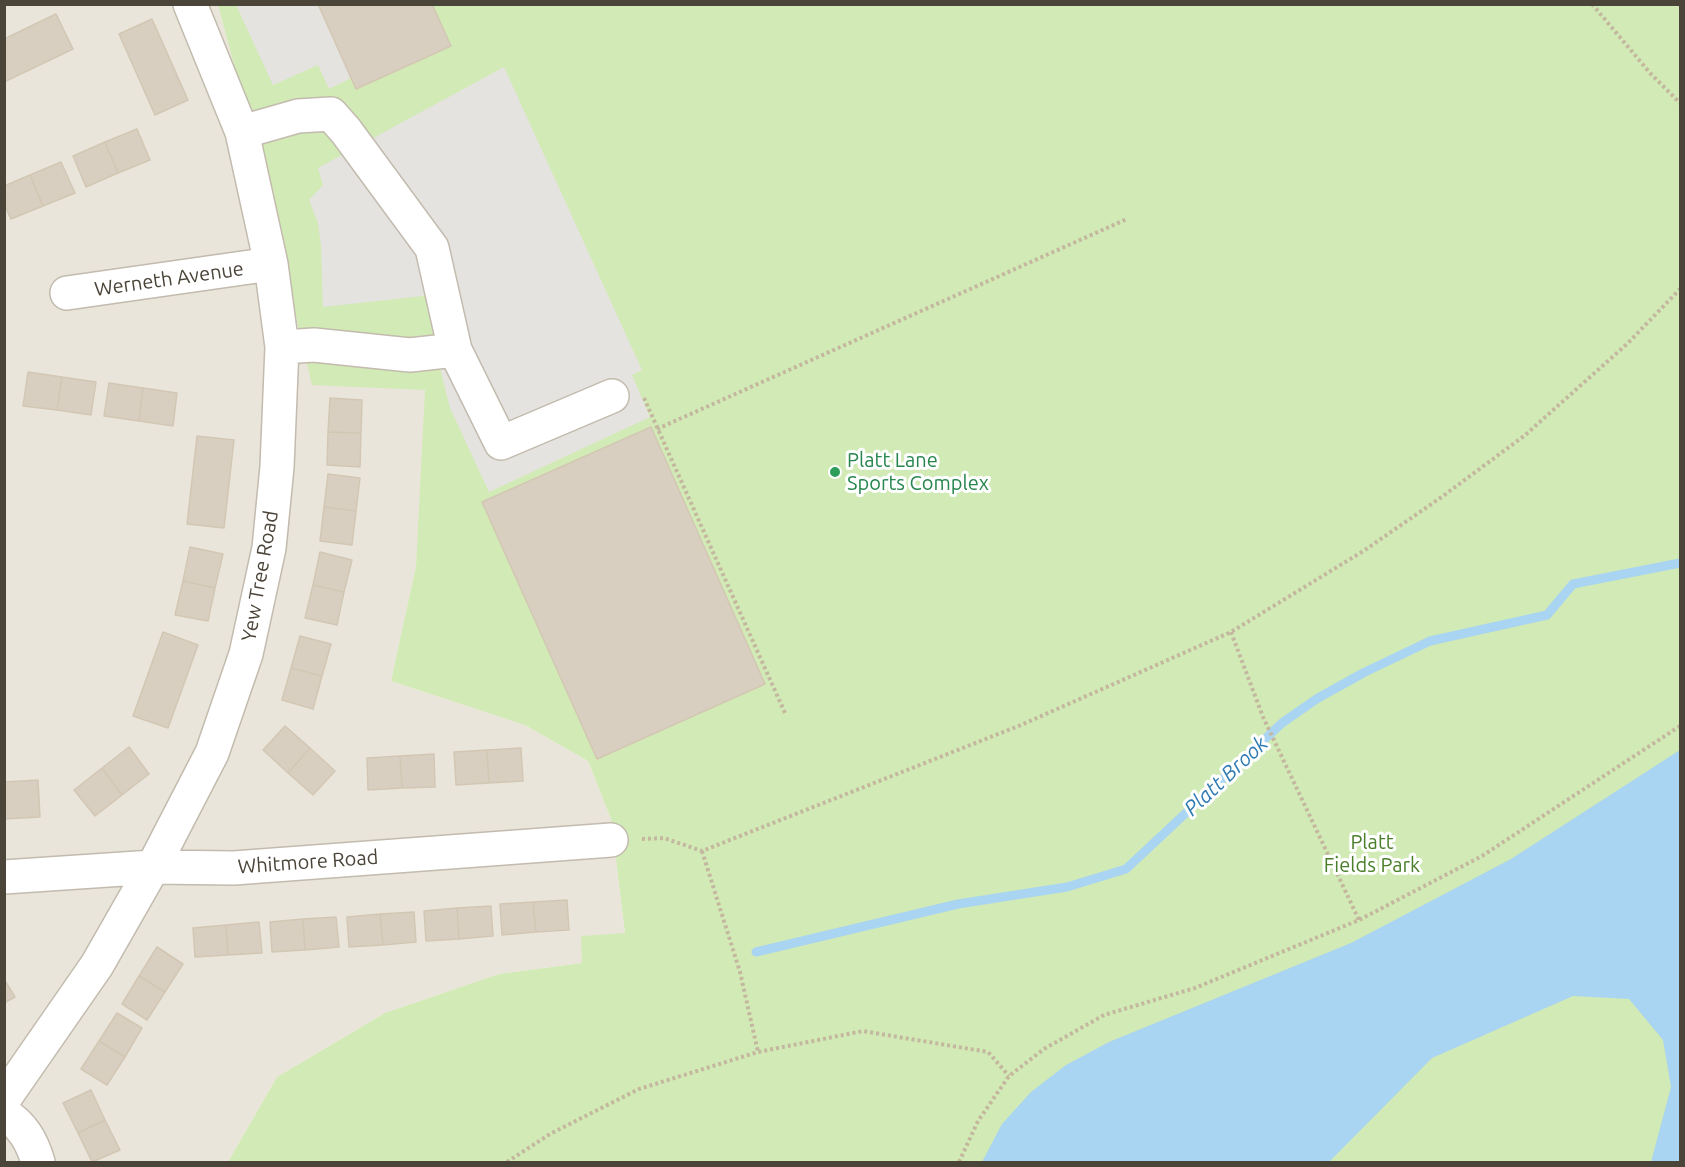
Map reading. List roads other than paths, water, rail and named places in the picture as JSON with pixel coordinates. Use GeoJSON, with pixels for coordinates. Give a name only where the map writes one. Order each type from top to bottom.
{"type":"FeatureCollection","features":[{"type":"Feature","properties":{"kind":"street","name":"Yew Tree Road"},"geometry":{"type":"LineString","coordinates":[[4,1099],[96,965],[153,867],[212,753],[246,654],[269,548],[277,467],[282,346],[271,264],[242,132],[190,4]]}},
{"type":"Feature","properties":{"kind":"street"},"geometry":{"type":"LineString","coordinates":[[242,132],[298,116],[331,114],[379,173],[432,248],[455,350],[501,443],[612,396]]}},
{"type":"Feature","properties":{"kind":"street","name":"Werneth Avenue"},"geometry":{"type":"LineString","coordinates":[[67,293],[271,264]]}},
{"type":"Feature","properties":{"kind":"street"},"geometry":{"type":"LineString","coordinates":[[282,346],[314,345],[410,355],[455,350]]}},
{"type":"Feature","properties":{"kind":"street","name":"Whitmore Road"},"geometry":{"type":"LineString","coordinates":[[4,877],[153,867],[234,868],[611,840]]}},
{"type":"Feature","properties":{"kind":"street"},"geometry":{"type":"LineString","coordinates":[[4,1114],[21,1126],[38,1162]]}},
{"type":"Feature","properties":{"kind":"water"},"geometry":{"type":"Polygon","coordinates":[[[1680,750],[1680,1162],[1651,1162],[1671,1087],[1663,1040],[1629,999],[1573,996],[1432,1058],[1329,1162],[982,1162],[1002,1124],[1031,1092],[1066,1065],[1109,1042],[1351,943],[1511,859],[1680,750]]]}},
{"type":"Feature","properties":{"kind":"waterway","name":"Platt Brook"},"geometry":{"type":"LineString","coordinates":[[756,952],[958,904],[1067,887],[1126,869],[1282,723],[1318,698],[1365,672],[1430,641],[1547,615],[1573,584],[1680,563]]}},
{"type":"Feature","properties":{"kind":"place","name":"Platt Lane Sports Complex"},"geometry":{"type":"Point","coordinates":[835,472]}},
{"type":"Feature","properties":{"kind":"park label","name":"Platt Fields Park"},"geometry":{"type":"Point","coordinates":[1372,854]}}]}
